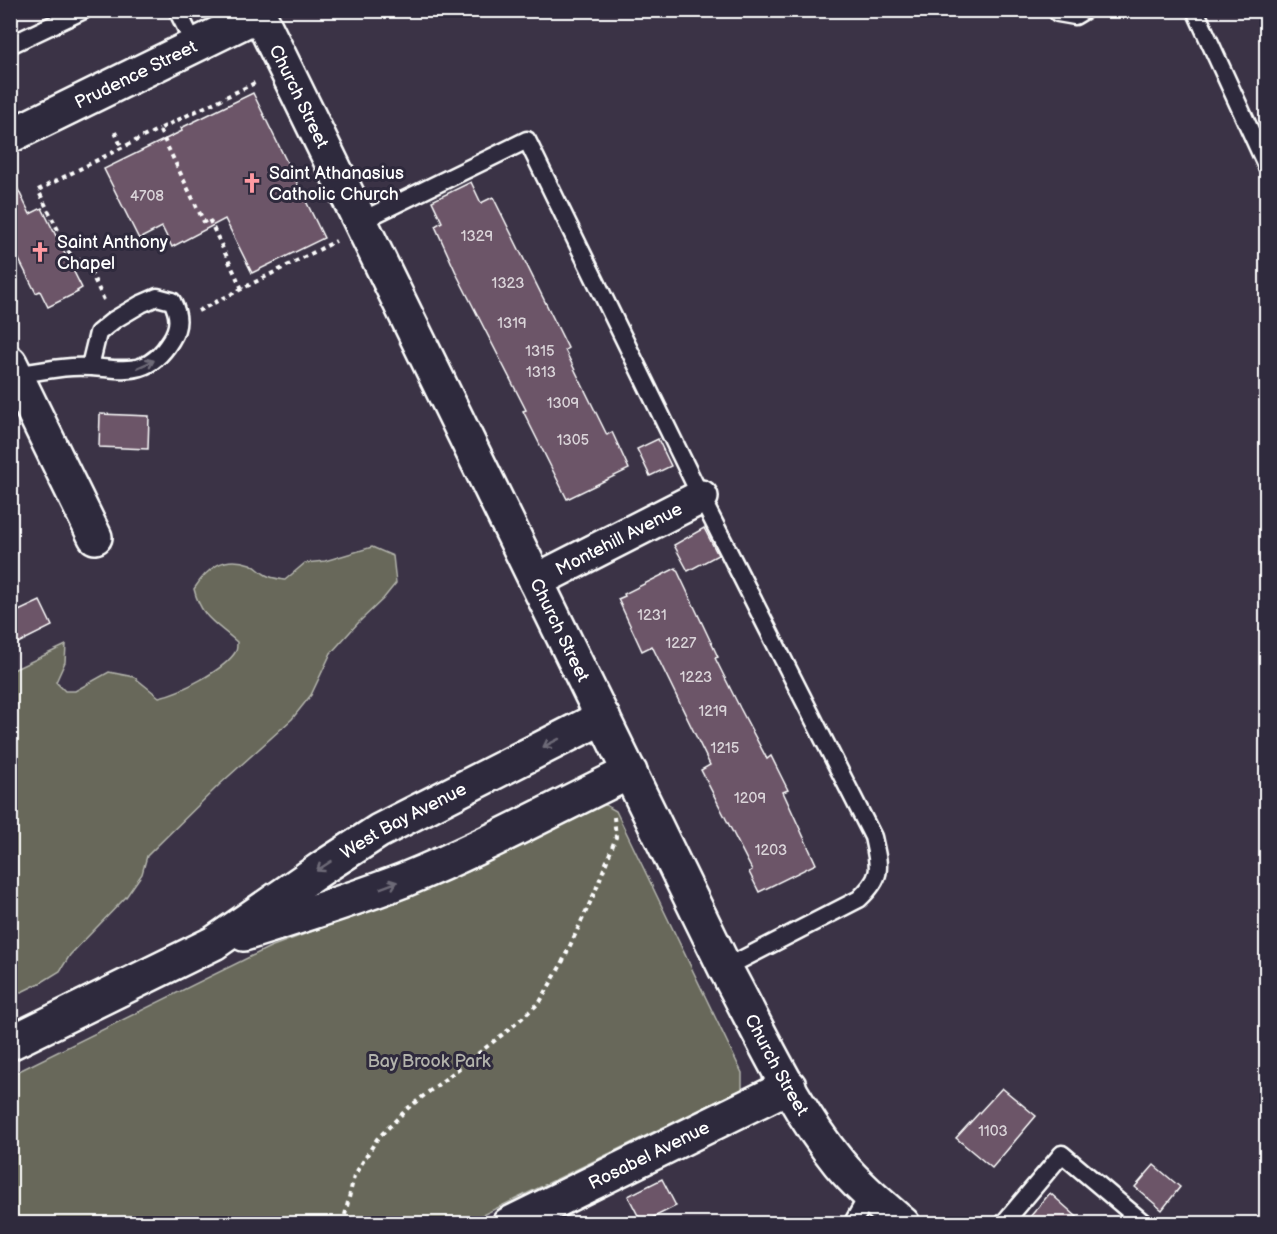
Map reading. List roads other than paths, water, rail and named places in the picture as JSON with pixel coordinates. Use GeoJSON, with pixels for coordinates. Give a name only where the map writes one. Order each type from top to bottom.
{"type":"FeatureCollection","features":[{"type":"Feature","properties":{"kind":"street","name":"Prudence Street"},"geometry":{"type":"LineString","coordinates":[[10,136],[258,13]]}},
{"type":"Feature","properties":{"kind":"street","name":"Church Street"},"geometry":{"type":"LineString","coordinates":[[258,13],[350,231],[537,581],[726,968],[789,1086],[828,1148],[840,1165],[903,1224]]}},
{"type":"Feature","properties":{"kind":"street"},"geometry":{"type":"LineString","coordinates":[[13,369],[95,537]]}},
{"type":"Feature","properties":{"kind":"street","name":"Montehill Avenue"},"geometry":{"type":"LineString","coordinates":[[537,581],[701,497]]}},
{"type":"Feature","properties":{"kind":"street","name":"West Bay Avenue"},"geometry":{"type":"LineString","coordinates":[[214,943],[380,831],[603,717]]}},
{"type":"Feature","properties":{"kind":"street","name":"West Bay Avenue"},"geometry":{"type":"LineString","coordinates":[[10,1043],[214,943],[338,904],[406,879],[630,772]]}},
{"type":"Feature","properties":{"kind":"street","name":"Rosabel Avenue"},"geometry":{"type":"LineString","coordinates":[[509,1224],[789,1086]]}},
{"type":"Feature","properties":{"kind":"lane"},"geometry":{"type":"LineString","coordinates":[[10,45],[84,10]]}},
{"type":"Feature","properties":{"kind":"lane"},"geometry":{"type":"LineString","coordinates":[[177,10],[195,46]]}},
{"type":"Feature","properties":{"kind":"lane"},"geometry":{"type":"LineString","coordinates":[[1056,10],[1058,13],[1076,16],[1085,10]]}},
{"type":"Feature","properties":{"kind":"lane"},"geometry":{"type":"LineString","coordinates":[[1195,10],[1266,165]]}},
{"type":"Feature","properties":{"kind":"lane"},"geometry":{"type":"LineString","coordinates":[[350,231],[527,141],[701,497],[873,837],[879,865],[874,884],[859,899],[726,968]]}},
{"type":"Feature","properties":{"kind":"lane"},"geometry":{"type":"LineString","coordinates":[[13,369],[90,366],[112,370],[135,369],[153,363],[165,350],[177,330],[178,313],[172,301],[157,297],[114,320],[99,333],[90,366]]}},
{"type":"Feature","properties":{"kind":"lane"},"geometry":{"type":"LineString","coordinates":[[1003,1224],[1062,1154],[1145,1224]]}},
{"type":"Feature","properties":{"kind":"lane"},"geometry":{"type":"LineString","coordinates":[[852,1224],[869,1194]]}},
{"type":"Feature","properties":{"kind":"place","name":"Saint Athanasius Catholic Church"},"geometry":{"type":"Point","coordinates":[252,183]}},
{"type":"Feature","properties":{"kind":"place","name":"Saint Anthony Chapel"},"geometry":{"type":"Point","coordinates":[40,252]}},
{"type":"Feature","properties":{"kind":"park label","name":"Bay Brook Park"},"geometry":{"type":"Point","coordinates":[429,1061]}}]}
